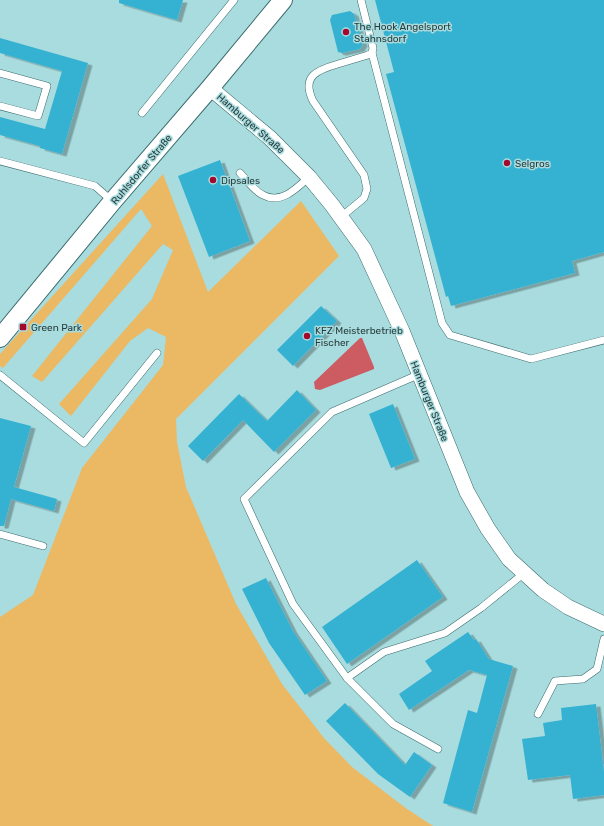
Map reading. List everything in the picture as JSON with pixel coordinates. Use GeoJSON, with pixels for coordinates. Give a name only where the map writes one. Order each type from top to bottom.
{"type":"FeatureCollection","features":[{"type":"Feature","properties":{"kind":"street","name":"Ruhlsdorfer Straße"},"geometry":{"type":"LineString","coordinates":[[0,338],[112,202],[283,0]]}},
{"type":"Feature","properties":{"kind":"street","name":"Hamburger Straße"},"geometry":{"type":"LineString","coordinates":[[210,88],[270,138],[309,177],[364,249],[402,331],[467,492],[488,530],[509,559],[523,574],[543,590],[568,607],[604,624]]}},
{"type":"Feature","properties":{"kind":"lane"},"geometry":{"type":"LineString","coordinates":[[142,113],[234,0]]}},
{"type":"Feature","properties":{"kind":"lane"},"geometry":{"type":"LineString","coordinates":[[361,0],[373,48],[372,53],[398,158],[442,323],[450,335],[531,359],[604,340]]}},
{"type":"Feature","properties":{"kind":"lane"},"geometry":{"type":"LineString","coordinates":[[340,217],[364,198],[367,189],[364,175],[313,101],[308,92],[309,82],[313,74],[322,69],[368,56],[372,53]]}},
{"type":"Feature","properties":{"kind":"lane"},"geometry":{"type":"LineString","coordinates":[[0,73],[46,86],[38,116],[0,106]]}},
{"type":"Feature","properties":{"kind":"lane"},"geometry":{"type":"LineString","coordinates":[[0,161],[95,186],[112,202]]}},
{"type":"Feature","properties":{"kind":"lane"},"geometry":{"type":"LineString","coordinates":[[240,173],[262,195],[269,198],[279,198],[293,192],[309,177]]}},
{"type":"Feature","properties":{"kind":"lane"},"geometry":{"type":"LineString","coordinates":[[0,375],[84,443],[157,353]]}},
{"type":"Feature","properties":{"kind":"lane"},"geometry":{"type":"LineString","coordinates":[[420,374],[332,412],[244,499],[293,604],[347,678],[393,724],[438,749]]}},
{"type":"Feature","properties":{"kind":"lane"},"geometry":{"type":"LineString","coordinates":[[0,534],[43,546]]}},
{"type":"Feature","properties":{"kind":"lane"},"geometry":{"type":"LineString","coordinates":[[347,678],[384,652],[445,633],[481,608],[523,574]]}},
{"type":"Feature","properties":{"kind":"lane"},"geometry":{"type":"LineString","coordinates":[[538,714],[556,681],[583,679],[597,669],[604,639]]}},
{"type":"Feature","properties":{"kind":"shaded area"},"geometry":{"type":"Polygon","coordinates":[[[163,174],[208,292],[301,201],[339,256],[176,419],[177,442],[186,487],[236,604],[282,684],[324,738],[352,767],[407,809],[433,826],[0,826],[0,617],[33,595],[82,468],[163,365],[166,337],[148,328],[130,341],[71,416],[59,404],[152,299],[173,250],[163,244],[42,382],[32,376],[152,226],[141,209],[3,368],[0,366],[0,354],[163,174]]]}},
{"type":"Feature","properties":{"kind":"shaded area"},"geometry":{"type":"Polygon","coordinates":[[[360,338],[362,338],[374,369],[320,390],[315,389],[314,382],[360,338]]]}},
{"type":"Feature","properties":{"kind":"building"},"geometry":{"type":"Polygon","coordinates":[[[119,0],[183,0],[177,20],[119,3],[119,0]]]}},
{"type":"Feature","properties":{"kind":"building","name":"Selgros"},"geometry":{"type":"Polygon","coordinates":[[[375,0],[604,0],[604,252],[572,261],[575,273],[451,306],[448,296],[446,297],[386,74],[394,72],[375,0]]]}},
{"type":"Feature","properties":{"kind":"building","name":"The Hook Angelsport Stahnsdorf"},"geometry":{"type":"Polygon","coordinates":[[[350,11],[354,14],[363,44],[360,49],[342,53],[338,52],[330,20],[332,15],[350,11]]]}},
{"type":"Feature","properties":{"kind":"building"},"geometry":{"type":"Polygon","coordinates":[[[0,38],[88,63],[62,154],[40,148],[40,146],[0,135],[0,117],[45,129],[62,71],[0,53],[0,38]]]}},
{"type":"Feature","properties":{"kind":"building"},"geometry":{"type":"Polygon","coordinates":[[[220,160],[250,241],[209,257],[178,176],[220,160]]]}},
{"type":"Feature","properties":{"kind":"building","name":"KFZ Meisterbetrieb Fischer"},"geometry":{"type":"Polygon","coordinates":[[[321,306],[337,321],[293,366],[277,350],[321,306]]]}},
{"type":"Feature","properties":{"kind":"building"},"geometry":{"type":"Polygon","coordinates":[[[297,390],[316,410],[274,452],[243,420],[203,461],[188,446],[239,394],[267,421],[297,390]]]}},
{"type":"Feature","properties":{"kind":"building"},"geometry":{"type":"Polygon","coordinates":[[[393,404],[415,459],[391,468],[369,414],[393,404]]]}},
{"type":"Feature","properties":{"kind":"building"},"geometry":{"type":"Polygon","coordinates":[[[0,418],[31,426],[14,487],[57,499],[54,511],[11,499],[4,526],[0,526],[0,418]]]}},
{"type":"Feature","properties":{"kind":"building"},"geometry":{"type":"Polygon","coordinates":[[[417,560],[443,597],[347,664],[322,627],[417,560]]]}},
{"type":"Feature","properties":{"kind":"building"},"geometry":{"type":"Polygon","coordinates":[[[266,578],[293,631],[327,681],[305,695],[269,643],[242,589],[266,578]]]}},
{"type":"Feature","properties":{"kind":"building"},"geometry":{"type":"Polygon","coordinates":[[[468,632],[474,640],[476,639],[489,659],[513,666],[472,812],[443,803],[468,710],[477,713],[487,675],[469,670],[409,710],[399,694],[432,671],[425,661],[468,632]]]}},
{"type":"Feature","properties":{"kind":"building"},"geometry":{"type":"Polygon","coordinates":[[[345,703],[405,765],[414,752],[432,765],[410,797],[378,774],[326,721],[345,703]]]}},
{"type":"Feature","properties":{"kind":"building"},"geometry":{"type":"Polygon","coordinates":[[[596,704],[604,772],[604,795],[573,799],[570,775],[528,780],[522,739],[545,736],[543,723],[562,720],[561,708],[596,704]]]}},
{"type":"Feature","properties":{"kind":"place","name":"The Hook Angelsport Stahnsdorf"},"geometry":{"type":"Point","coordinates":[346,32]}},
{"type":"Feature","properties":{"kind":"place","name":"Selgros"},"geometry":{"type":"Point","coordinates":[507,163]}},
{"type":"Feature","properties":{"kind":"place","name":"Dipsales"},"geometry":{"type":"Point","coordinates":[213,180]}},
{"type":"Feature","properties":{"kind":"place","name":"Green Park"},"geometry":{"type":"Point","coordinates":[23,327]}},
{"type":"Feature","properties":{"kind":"place","name":"KFZ Meisterbetrieb Fischer"},"geometry":{"type":"Point","coordinates":[307,336]}}]}
